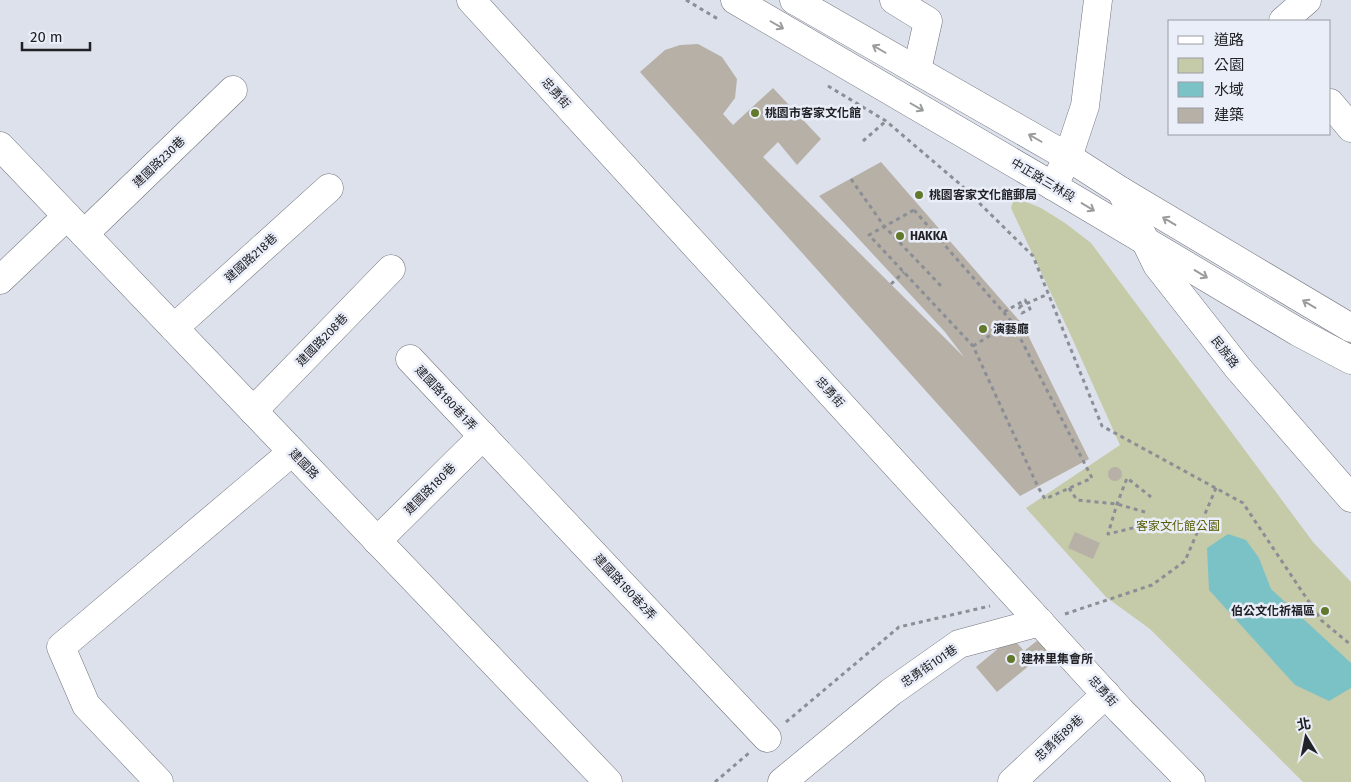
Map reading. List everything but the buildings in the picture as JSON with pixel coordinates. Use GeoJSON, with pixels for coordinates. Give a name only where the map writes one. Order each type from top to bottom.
{"type":"FeatureCollection","features":[{"type":"Feature","properties":{"kind":"street","name":"忠勇街"},"geometry":{"type":"LineString","coordinates":[[471,0],[1106,694],[1190,782]]}},
{"type":"Feature","properties":{"kind":"street"},"geometry":{"type":"LineString","coordinates":[[794,0],[1068,157],[1121,191],[1351,328]]}},
{"type":"Feature","properties":{"kind":"street"},"geometry":{"type":"LineString","coordinates":[[894,0],[928,20],[917,70]]}},
{"type":"Feature","properties":{"kind":"street"},"geometry":{"type":"LineString","coordinates":[[1053,186],[1068,157],[1085,106],[1098,0]]}},
{"type":"Feature","properties":{"kind":"street"},"geometry":{"type":"LineString","coordinates":[[1284,20],[1307,0]]}},
{"type":"Feature","properties":{"kind":"street","name":"中正路三林段"},"geometry":{"type":"LineString","coordinates":[[727,10],[1053,186],[1298,332],[1351,360]]}},
{"type":"Feature","properties":{"kind":"street","name":"建國路230巷"},"geometry":{"type":"LineString","coordinates":[[0,280],[75,225],[233,90]]}},
{"type":"Feature","properties":{"kind":"street"},"geometry":{"type":"LineString","coordinates":[[1331,105],[1351,128]]}},
{"type":"Feature","properties":{"kind":"street","name":"建國路"},"geometry":{"type":"LineString","coordinates":[[0,146],[608,782]]}},
{"type":"Feature","properties":{"kind":"street","name":"建國路218巷"},"geometry":{"type":"LineString","coordinates":[[174,328],[328,188]]}},
{"type":"Feature","properties":{"kind":"street","name":"民族路"},"geometry":{"type":"LineString","coordinates":[[1121,191],[1157,265],[1238,368],[1351,498]]}},
{"type":"Feature","properties":{"kind":"street","name":"建國路208巷"},"geometry":{"type":"LineString","coordinates":[[253,411],[391,269]]}},
{"type":"Feature","properties":{"kind":"street","name":"建國路180巷1弄"},"geometry":{"type":"LineString","coordinates":[[410,359],[483,436]]}},
{"type":"Feature","properties":{"kind":"street","name":"建國路180巷"},"geometry":{"type":"LineString","coordinates":[[377,541],[483,436]]}},
{"type":"Feature","properties":{"kind":"street","name":"建國路180巷2弄"},"geometry":{"type":"LineString","coordinates":[[483,436],[767,738]]}},
{"type":"Feature","properties":{"kind":"street"},"geometry":{"type":"LineString","coordinates":[[152,780],[86,705],[61,647],[292,452]]}},
{"type":"Feature","properties":{"kind":"street","name":"忠勇街101巷"},"geometry":{"type":"LineString","coordinates":[[782,782],[891,692],[959,644],[1040,622]]}},
{"type":"Feature","properties":{"kind":"street","name":"忠勇街89巷"},"geometry":{"type":"LineString","coordinates":[[1012,782],[1106,694]]}},
{"type":"Feature","properties":{"kind":"path"},"geometry":{"type":"LineString","coordinates":[[686,0],[727,10]]}},
{"type":"Feature","properties":{"kind":"path"},"geometry":{"type":"LineString","coordinates":[[828,86],[886,121],[961,185],[1033,256],[1102,426],[1243,503],[1321,620],[1351,646]]}},
{"type":"Feature","properties":{"kind":"path"},"geometry":{"type":"LineString","coordinates":[[862,141],[886,121]]}},
{"type":"Feature","properties":{"kind":"path"},"geometry":{"type":"LineString","coordinates":[[851,179],[884,226],[941,286]]}},
{"type":"Feature","properties":{"kind":"path"},"geometry":{"type":"LineString","coordinates":[[914,210],[1012,322],[1092,478],[1045,500],[973,346],[904,272],[869,234],[914,210]]}},
{"type":"Feature","properties":{"kind":"path"},"geometry":{"type":"LineString","coordinates":[[891,284],[904,272]]}},
{"type":"Feature","properties":{"kind":"path"},"geometry":{"type":"LineString","coordinates":[[1004,312],[1025,300],[1030,309],[1022,313],[1019,307],[1048,294]]}},
{"type":"Feature","properties":{"kind":"path"},"geometry":{"type":"LineString","coordinates":[[973,346],[1012,322]]}},
{"type":"Feature","properties":{"kind":"path"},"geometry":{"type":"LineString","coordinates":[[1141,526],[1108,534],[1116,504],[1127,478],[1151,497]]}},
{"type":"Feature","properties":{"kind":"path"},"geometry":{"type":"LineString","coordinates":[[1069,488],[1077,500],[1116,504],[1146,512]]}},
{"type":"Feature","properties":{"kind":"path"},"geometry":{"type":"LineString","coordinates":[[1040,622],[1152,584],[1185,561],[1216,488]]}},
{"type":"Feature","properties":{"kind":"path"},"geometry":{"type":"LineString","coordinates":[[715,782],[899,627],[1019,599]]}},
{"type":"Feature","properties":{"kind":"green space","name":"客家文化館公園"},"geometry":{"type":"Polygon","coordinates":[[[1019,199],[1041,208],[1091,243],[1313,542],[1351,582],[1351,782],[1303,782],[1150,629],[1106,597],[1026,508],[1120,445],[1011,208],[1013,201],[1019,199]]]}},
{"type":"Feature","properties":{"kind":"water"},"geometry":{"type":"Polygon","coordinates":[[[1228,534],[1246,540],[1259,558],[1271,589],[1351,663],[1351,688],[1329,701],[1295,685],[1209,590],[1207,548],[1228,534]]]}},
{"type":"Feature","properties":{"kind":"place","name":"桃園市客家文化館"},"geometry":{"type":"Point","coordinates":[755,113]}},
{"type":"Feature","properties":{"kind":"place","name":"桃園客家文化館郵局"},"geometry":{"type":"Point","coordinates":[919,195]}},
{"type":"Feature","properties":{"kind":"place","name":"HAKKA"},"geometry":{"type":"Point","coordinates":[900,236]}},
{"type":"Feature","properties":{"kind":"place","name":"演藝廳"},"geometry":{"type":"Point","coordinates":[983,329]}},
{"type":"Feature","properties":{"kind":"place","name":"伯公文化祈福區"},"geometry":{"type":"Point","coordinates":[1325,611]}},
{"type":"Feature","properties":{"kind":"place","name":"建林里集會所"},"geometry":{"type":"Point","coordinates":[1011,659]}}]}
